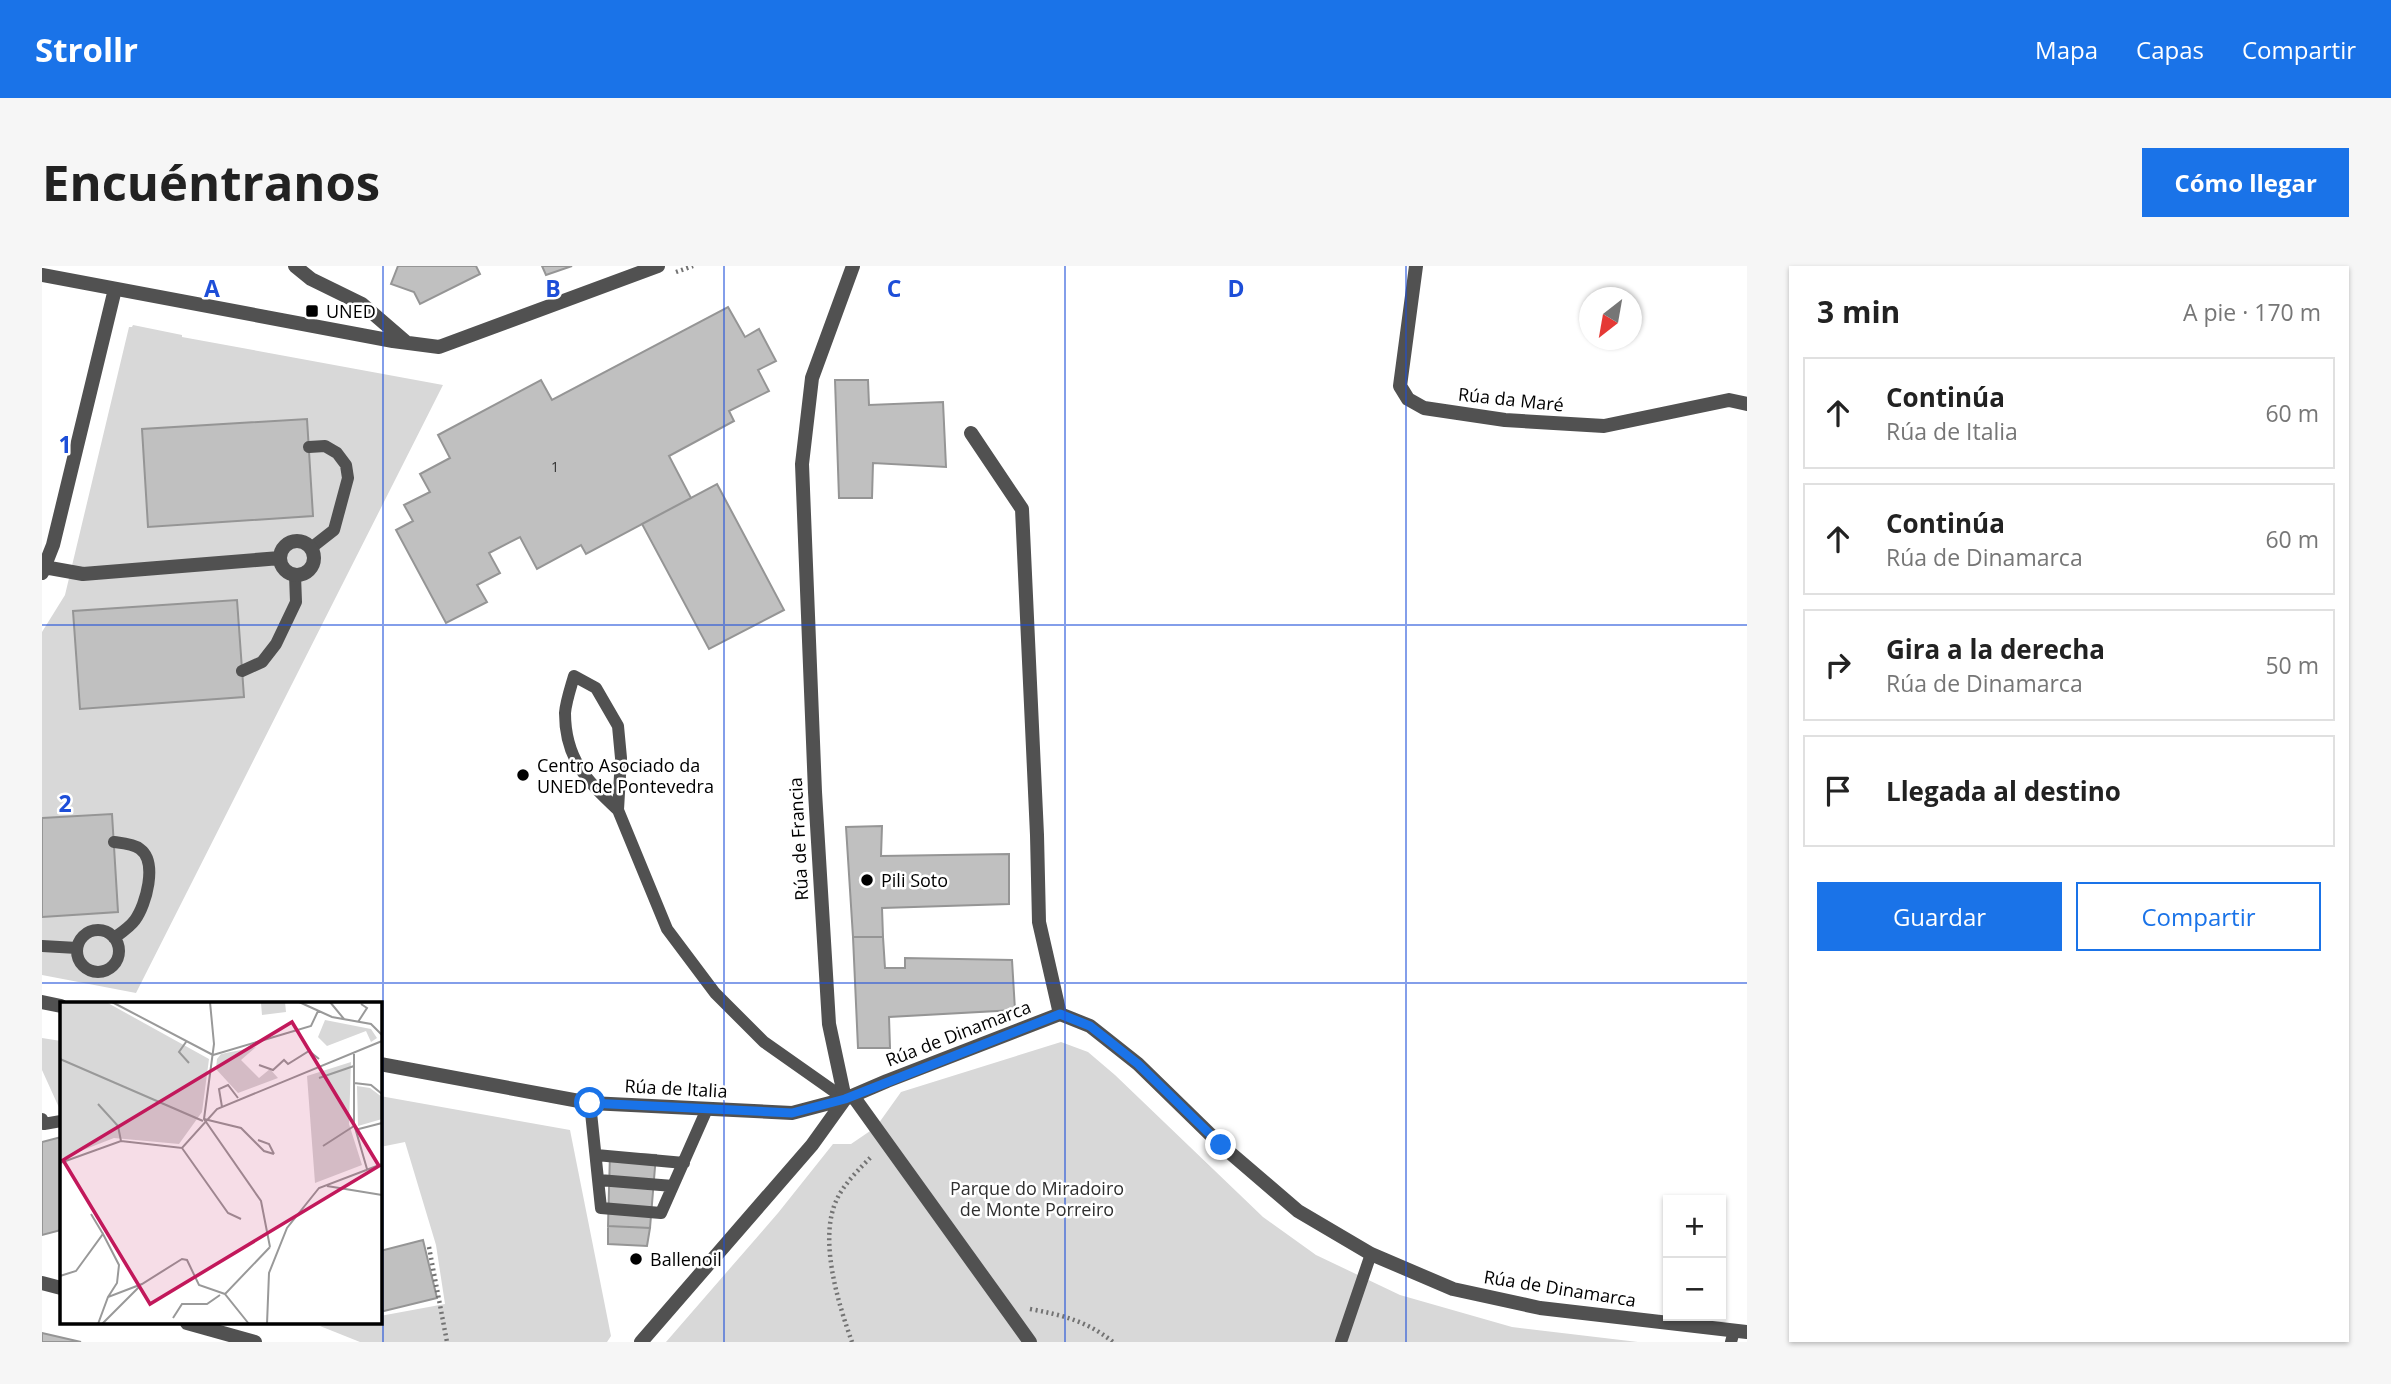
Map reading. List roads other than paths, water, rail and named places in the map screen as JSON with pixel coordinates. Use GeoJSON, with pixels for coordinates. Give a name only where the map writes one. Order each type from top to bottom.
{"type":"FeatureCollection","features":[{"type":"Feature","properties":{"kind":"street"},"geometry":{"type":"LineString","coordinates":[[295,266],[311,279],[362,304],[407,343]]}},
{"type":"Feature","properties":{"kind":"street"},"geometry":{"type":"LineString","coordinates":[[42,275],[439,347],[657,266]]}},
{"type":"Feature","properties":{"kind":"street","name":"Rúa da Maré"},"geometry":{"type":"LineString","coordinates":[[1416,266],[1400,386],[1408,399],[1424,408],[1505,421],[1604,426],[1729,400],[1747,404]]}},
{"type":"Feature","properties":{"kind":"street","name":"Rúa de Francia"},"geometry":{"type":"LineString","coordinates":[[849,1097],[829,1024],[814,792],[802,464],[812,378],[850,269]]}},
{"type":"Feature","properties":{"kind":"street"},"geometry":{"type":"LineString","coordinates":[[115,289],[48,542],[43,570],[83,573],[280,558]]}},
{"type":"Feature","properties":{"kind":"street"},"geometry":{"type":"LineString","coordinates":[[1729,400],[1747,395]]}},
{"type":"Feature","properties":{"kind":"street"},"geometry":{"type":"LineString","coordinates":[[971,433],[1023,509],[1039,922],[1060,1014]]}},
{"type":"Feature","properties":{"kind":"street"},"geometry":{"type":"LineString","coordinates":[[302,541],[311,548],[314,558],[311,569],[301,575],[295,575],[284,569],[280,558],[283,548],[291,542],[302,541]]}},
{"type":"Feature","properties":{"kind":"street"},"geometry":{"type":"LineString","coordinates":[[42,1002],[60,1006]]}},
{"type":"Feature","properties":{"kind":"street","name":"Rúa de Dinamarca"},"geometry":{"type":"LineString","coordinates":[[849,1097],[1060,1014],[1090,1026],[1138,1064],[1221,1145],[1297,1211],[1371,1254],[1453,1289],[1540,1308],[1737,1335]]}},
{"type":"Feature","properties":{"kind":"street","name":"Rúa de Italia"},"geometry":{"type":"LineString","coordinates":[[382,1064],[590,1103],[792,1113],[849,1097]]}},
{"type":"Feature","properties":{"kind":"street"},"geometry":{"type":"LineString","coordinates":[[641,1342],[849,1097],[887,1141],[1030,1342]]}},
{"type":"Feature","properties":{"kind":"street"},"geometry":{"type":"LineString","coordinates":[[42,1283],[60,1288]]}},
{"type":"Feature","properties":{"kind":"street"},"geometry":{"type":"LineString","coordinates":[[191,1324],[256,1342]]}},
{"type":"Feature","properties":{"kind":"lane"},"geometry":{"type":"LineString","coordinates":[[309,447],[325,446],[337,453],[346,465],[348,478],[334,530],[311,548]]}},
{"type":"Feature","properties":{"kind":"lane"},"geometry":{"type":"LineString","coordinates":[[242,671],[262,662],[276,645],[296,602],[295,575]]}},
{"type":"Feature","properties":{"kind":"lane"},"geometry":{"type":"LineString","coordinates":[[618,810],[621,758],[618,726],[596,688],[574,676],[565,712],[570,753],[593,786],[618,810],[667,929],[715,993],[764,1042],[849,1097]]}},
{"type":"Feature","properties":{"kind":"lane"},"geometry":{"type":"LineString","coordinates":[[114,842],[138,846],[147,855],[149,872],[143,906],[134,923],[114,938]]}},
{"type":"Feature","properties":{"kind":"lane"},"geometry":{"type":"LineString","coordinates":[[103,931],[114,938],[119,951],[118,958],[109,969],[96,972],[83,967],[77,948],[83,936],[89,932],[103,931]]}},
{"type":"Feature","properties":{"kind":"lane"},"geometry":{"type":"LineString","coordinates":[[42,947],[77,948]]}},
{"type":"Feature","properties":{"kind":"lane"},"geometry":{"type":"LineString","coordinates":[[590,1103],[601,1209],[661,1213],[708,1109]]}},
{"type":"Feature","properties":{"kind":"lane"},"geometry":{"type":"LineString","coordinates":[[42,1119],[44,1124],[60,1121]]}},
{"type":"Feature","properties":{"kind":"lane"},"geometry":{"type":"LineString","coordinates":[[596,1155],[684,1163]]}},
{"type":"Feature","properties":{"kind":"lane"},"geometry":{"type":"LineString","coordinates":[[599,1180],[673,1186]]}},
{"type":"Feature","properties":{"kind":"lane"},"geometry":{"type":"LineString","coordinates":[[1341,1342],[1371,1254]]}},
{"type":"Feature","properties":{"kind":"place","name":"UNED"},"geometry":{"type":"Point","coordinates":[312,311]}},
{"type":"Feature","properties":{"kind":"place","name":"Centro Asociado da UNED de Pontevedra"},"geometry":{"type":"Point","coordinates":[523,775]}},
{"type":"Feature","properties":{"kind":"place","name":"Pili Soto"},"geometry":{"type":"Point","coordinates":[867,880]}},
{"type":"Feature","properties":{"kind":"place","name":"Ballenoil"},"geometry":{"type":"Point","coordinates":[636,1259]}},
{"type":"Feature","properties":{"kind":"park label","name":"Parque do Miradoiro de Monte Porreiro"},"geometry":{"type":"Point","coordinates":[1037,1198]}}]}
